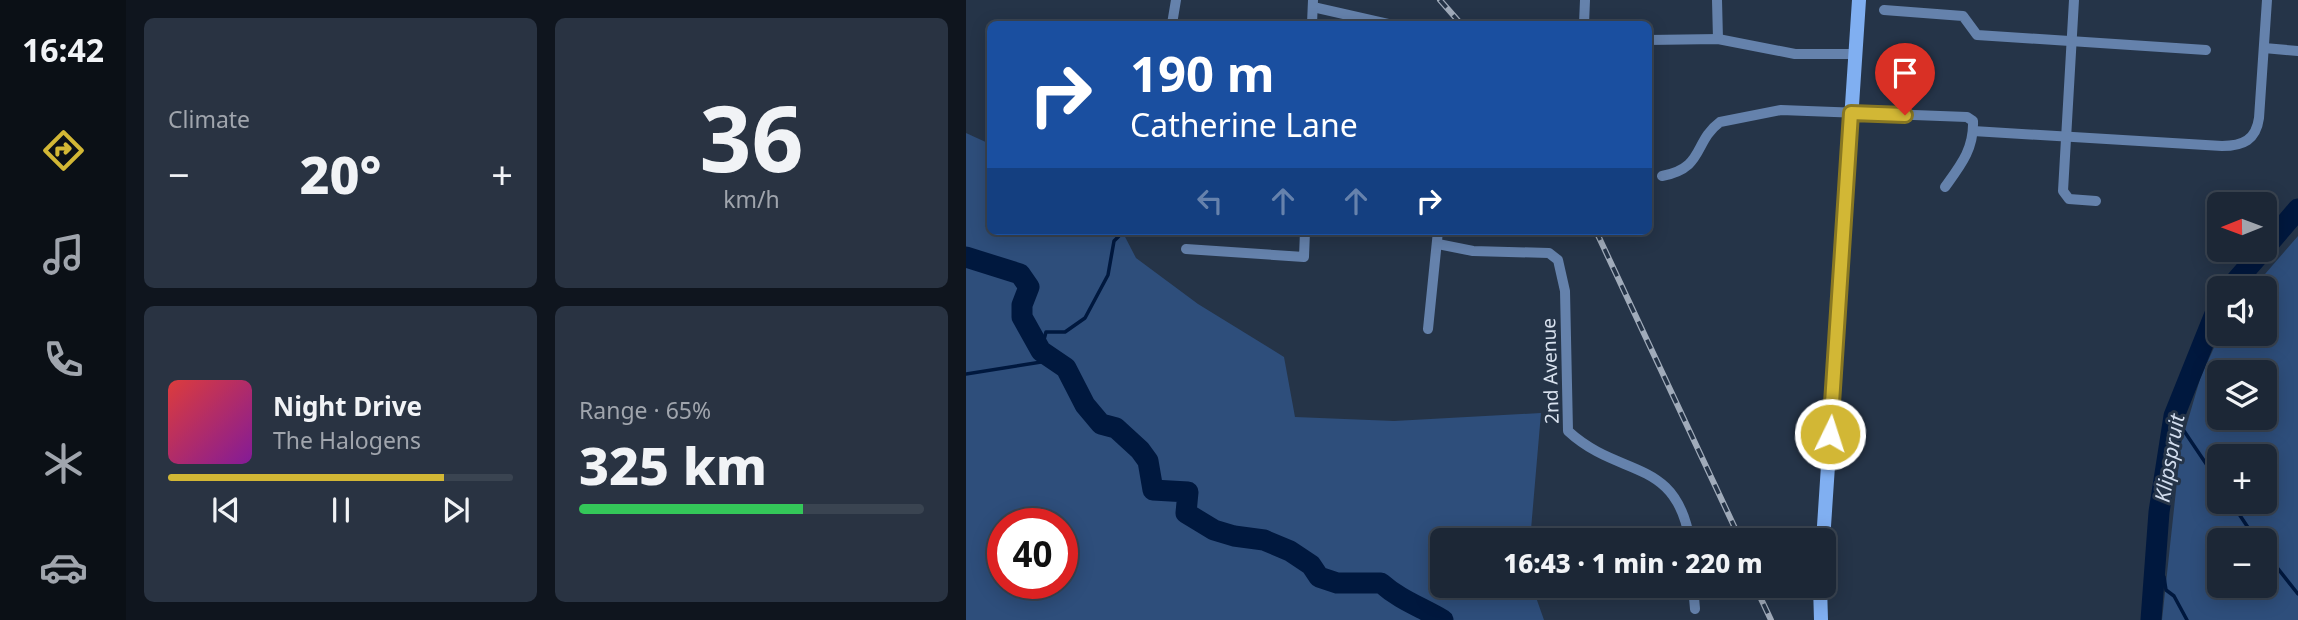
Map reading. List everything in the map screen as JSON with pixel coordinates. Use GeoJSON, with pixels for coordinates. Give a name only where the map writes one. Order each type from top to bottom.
{"type":"FeatureCollection","features":[{"type":"Feature","properties":{"kind":"street"},"geometry":{"type":"LineString","coordinates":[[1172,21],[1176,0]]}},
{"type":"Feature","properties":{"kind":"street"},"geometry":{"type":"LineString","coordinates":[[1584,21],[1585,0]]}},
{"type":"Feature","properties":{"kind":"street"},"geometry":{"type":"LineString","coordinates":[[1717,0],[1718,40]]}},
{"type":"Feature","properties":{"kind":"street"},"geometry":{"type":"LineString","coordinates":[[1824,528],[1859,0]]}},
{"type":"Feature","properties":{"kind":"street"},"geometry":{"type":"LineString","coordinates":[[2074,0],[2065,136],[2065,195],[2074,201],[2096,201]]}},
{"type":"Feature","properties":{"kind":"street"},"geometry":{"type":"LineString","coordinates":[[1973,131],[2221,146],[2248,141],[2257,128],[2267,0]]}},
{"type":"Feature","properties":{"kind":"street"},"geometry":{"type":"LineString","coordinates":[[1313,4],[1377,21]]}},
{"type":"Feature","properties":{"kind":"street"},"geometry":{"type":"LineString","coordinates":[[1884,10],[1962,16],[1977,35],[2206,50]]}},
{"type":"Feature","properties":{"kind":"street"},"geometry":{"type":"LineString","coordinates":[[1652,40],[1718,40],[1795,54],[1855,54]]}},
{"type":"Feature","properties":{"kind":"street"},"geometry":{"type":"LineString","coordinates":[[2264,48],[2298,51]]}},
{"type":"Feature","properties":{"kind":"street"},"geometry":{"type":"LineString","coordinates":[[1662,176],[1676,173],[1691,164],[1715,126],[1727,120],[1780,110],[1967,117],[1973,121],[1968,157],[1945,187]]}},
{"type":"Feature","properties":{"kind":"street"},"geometry":{"type":"LineString","coordinates":[[1186,249],[1304,257],[1305,235]]}},
{"type":"Feature","properties":{"kind":"street"},"geometry":{"type":"LineString","coordinates":[[1428,329],[1438,235]]}},
{"type":"Feature","properties":{"kind":"street","name":"2nd Avenue"},"geometry":{"type":"LineString","coordinates":[[1438,244],[1473,251],[1549,253],[1558,260],[1565,291],[1568,431],[1605,457],[1661,480],[1686,517],[1688,528]]}},
{"type":"Feature","properties":{"kind":"street"},"geometry":{"type":"LineString","coordinates":[[1694,598],[1695,609]]}},
{"type":"Feature","properties":{"kind":"street"},"geometry":{"type":"LineString","coordinates":[[1821,598],[1821,620]]}},
{"type":"Feature","properties":{"kind":"shaded area"},"geometry":{"type":"Polygon","coordinates":[[[966,133],[987,143],[987,235],[1124,235],[1136,258],[1198,304],[1284,357],[1295,417],[1394,421],[1541,413],[1531,528],[1430,528],[1430,598],[1536,598],[1544,620],[966,620],[966,133]]]}},
{"type":"Feature","properties":{"kind":"shaded area"},"geometry":{"type":"Polygon","coordinates":[[[2298,236],[2298,620],[2162,620],[2181,444],[2207,363],[2207,430],[2277,430],[2277,360],[2208,360],[2215,346],[2277,346],[2277,276],[2263,276],[2298,236]]]}},
{"type":"Feature","properties":{"kind":"waterway","name":"Klipspruit"},"geometry":{"type":"LineString","coordinates":[[2277,234],[2298,209]]}},
{"type":"Feature","properties":{"kind":"waterway"},"geometry":{"type":"LineString","coordinates":[[1041,351],[1046,332],[1065,332],[1085,318],[1108,275],[1114,241],[1120,235]]}},
{"type":"Feature","properties":{"kind":"waterway","name":"Klipspruit"},"geometry":{"type":"LineString","coordinates":[[966,257],[1020,274],[1029,287],[1022,305],[1022,317],[1041,351],[1066,368],[1085,405],[1101,424],[1116,428],[1140,450],[1148,461],[1153,490],[1188,492],[1186,513],[1214,530],[1264,540],[1290,551],[1311,565],[1319,577],[1337,583],[1381,583],[1403,599],[1443,620]]}},
{"type":"Feature","properties":{"kind":"waterway","name":"Klipspruit"},"geometry":{"type":"LineString","coordinates":[[2240,276],[2253,262]]}},
{"type":"Feature","properties":{"kind":"waterway","name":"Klipspruit"},"geometry":{"type":"LineString","coordinates":[[2151,620],[2159,512],[2174,416],[2207,334]]}},
{"type":"Feature","properties":{"kind":"waterway"},"geometry":{"type":"LineString","coordinates":[[966,374],[1054,360]]}},
{"type":"Feature","properties":{"kind":"waterway"},"geometry":{"type":"LineString","coordinates":[[2174,416],[2207,465]]}},
{"type":"Feature","properties":{"kind":"waterway"},"geometry":{"type":"LineString","coordinates":[[2239,514],[2248,528]]}},
{"type":"Feature","properties":{"kind":"waterway"},"geometry":{"type":"LineString","coordinates":[[2155,563],[2164,577],[2166,590],[2174,596],[2187,620]]}},
{"type":"Feature","properties":{"kind":"waterway"},"geometry":{"type":"LineString","coordinates":[[2277,567],[2298,594]]}},
{"type":"Feature","properties":{"kind":"railway"},"geometry":{"type":"LineString","coordinates":[[1440,0],[1458,21]]}},
{"type":"Feature","properties":{"kind":"railway"},"geometry":{"type":"LineString","coordinates":[[1598,235],[1735,528]]}},
{"type":"Feature","properties":{"kind":"railway"},"geometry":{"type":"LineString","coordinates":[[1761,598],[1771,620]]}},
{"type":"Feature","properties":{"kind":"route"},"geometry":{"type":"LineString","coordinates":[[1830,434],[1851,113],[1905,115]]}}]}
